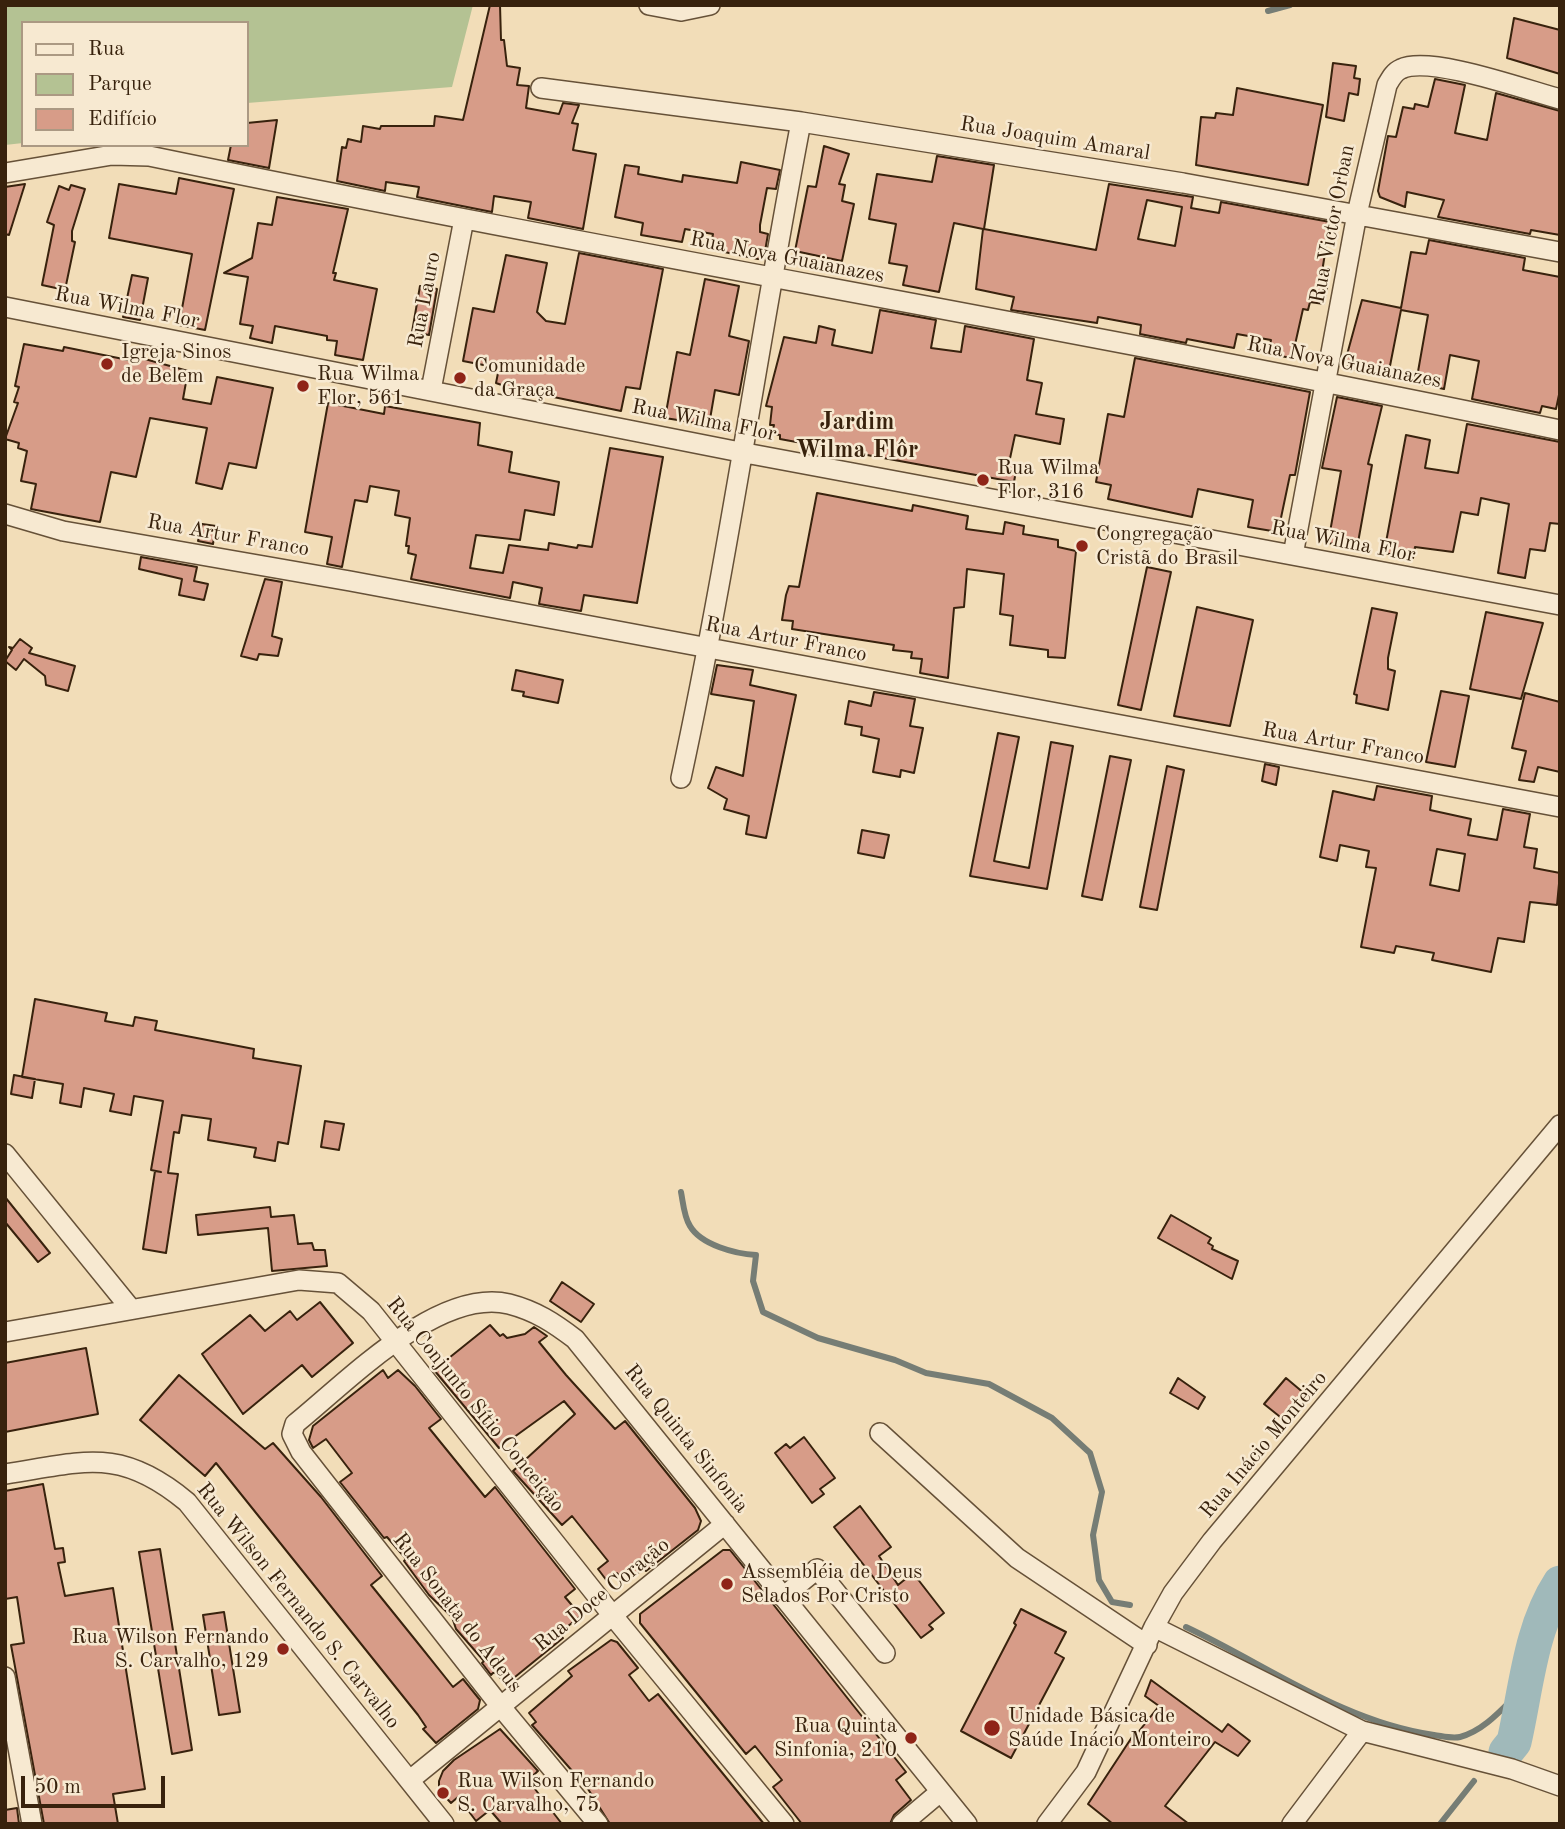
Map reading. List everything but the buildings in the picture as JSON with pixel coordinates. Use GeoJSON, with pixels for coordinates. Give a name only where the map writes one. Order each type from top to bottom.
{"type":"FeatureCollection","features":[{"type":"Feature","properties":{"kind":"street"},"geometry":{"type":"LineString","coordinates":[[649,5],[681,11],[710,5]]}},
{"type":"Feature","properties":{"kind":"street","name":"Rua Victor Orban"},"geometry":{"type":"LineString","coordinates":[[1293,555],[1357,214],[1379,108],[1387,85],[1401,69],[1422,65],[1451,69],[1560,99]]}},
{"type":"Feature","properties":{"kind":"street","name":"Rua Joaquim Amaral"},"geometry":{"type":"LineString","coordinates":[[541,88],[801,121],[1357,214],[1560,252]]}},
{"type":"Feature","properties":{"kind":"street"},"geometry":{"type":"LineString","coordinates":[[681,778],[709,648],[740,452],[801,121]]}},
{"type":"Feature","properties":{"kind":"street"},"geometry":{"type":"LineString","coordinates":[[52,165],[54,147]]}},
{"type":"Feature","properties":{"kind":"street","name":"Rua Nova Guaianazes"},"geometry":{"type":"LineString","coordinates":[[5,173],[112,156],[149,156],[771,278],[1326,381],[1560,430]]}},
{"type":"Feature","properties":{"kind":"street","name":"Rua Lauro"},"geometry":{"type":"LineString","coordinates":[[431,390],[464,219]]}},
{"type":"Feature","properties":{"kind":"street","name":"Rua Wilma Flor"},"geometry":{"type":"LineString","coordinates":[[5,307],[740,452],[1560,605]]}},
{"type":"Feature","properties":{"kind":"street","name":"Rua Artur Franco"},"geometry":{"type":"LineString","coordinates":[[5,514],[63,531],[337,578],[1560,807]]}},
{"type":"Feature","properties":{"kind":"street","name":"Rua Inácio Monteiro"},"geometry":{"type":"LineString","coordinates":[[1047,1824],[1086,1772],[1173,1593],[1212,1541],[1560,1125]]}},
{"type":"Feature","properties":{"kind":"street"},"geometry":{"type":"LineString","coordinates":[[5,1154],[131,1309]]}},
{"type":"Feature","properties":{"kind":"street","name":"Rua Conjunto Sítio Conceição"},"geometry":{"type":"LineString","coordinates":[[5,1332],[299,1280],[329,1281],[349,1290],[397,1341],[613,1616],[784,1824]]}},
{"type":"Feature","properties":{"kind":"street","name":"Rua Quinta Sinfonia"},"geometry":{"type":"LineString","coordinates":[[295,1424],[397,1341],[449,1312],[477,1303],[507,1304],[544,1316],[575,1339],[967,1824]]}},
{"type":"Feature","properties":{"kind":"street","name":"Rua Sonata do Adeus"},"geometry":{"type":"LineString","coordinates":[[295,1424],[292,1434],[301,1452],[501,1707],[598,1824]]}},
{"type":"Feature","properties":{"kind":"street"},"geometry":{"type":"LineString","coordinates":[[880,1433],[1017,1558],[1151,1636],[1362,1731],[1512,1769],[1560,1786]]}},
{"type":"Feature","properties":{"kind":"street","name":"Rua Wilson Fernando S. Carvalho"},"geometry":{"type":"LineString","coordinates":[[5,1474],[97,1460],[133,1466],[162,1481],[187,1502],[443,1824]]}},
{"type":"Feature","properties":{"kind":"street","name":"Rua Doce Coração"},"geometry":{"type":"LineString","coordinates":[[410,1780],[725,1524]]}},
{"type":"Feature","properties":{"kind":"street"},"geometry":{"type":"LineString","coordinates":[[783,1597],[817,1569],[885,1653]]}},
{"type":"Feature","properties":{"kind":"street"},"geometry":{"type":"LineString","coordinates":[[5,1677],[13,1770],[32,1824]]}},
{"type":"Feature","properties":{"kind":"street"},"geometry":{"type":"LineString","coordinates":[[1292,1824],[1362,1731]]}},
{"type":"Feature","properties":{"kind":"street"},"geometry":{"type":"LineString","coordinates":[[902,1824],[940,1792]]}},
{"type":"Feature","properties":{"kind":"green space"},"geometry":{"type":"Polygon","coordinates":[[[5,5],[473,5],[452,87],[248,103],[248,21],[21,21],[21,143],[5,145],[5,5]]]}},
{"type":"Feature","properties":{"kind":"waterway"},"geometry":{"type":"LineString","coordinates":[[1268,11],[1290,5]]}},
{"type":"Feature","properties":{"kind":"waterway"},"geometry":{"type":"LineString","coordinates":[[681,1192],[686,1218],[695,1233],[720,1247],[756,1255],[753,1281],[763,1312],[818,1338],[895,1360],[926,1373],[989,1384],[1052,1418],[1090,1453],[1102,1492],[1093,1535],[1099,1580],[1112,1602],[1130,1605]]}},
{"type":"Feature","properties":{"kind":"waterway"},"geometry":{"type":"LineString","coordinates":[[1506,1752],[1514,1742],[1535,1640],[1560,1583]]}},
{"type":"Feature","properties":{"kind":"waterway"},"geometry":{"type":"LineString","coordinates":[[1186,1627],[1337,1705],[1368,1718],[1434,1735],[1454,1738],[1470,1733],[1488,1722],[1527,1685]]}},
{"type":"Feature","properties":{"kind":"waterway"},"geometry":{"type":"LineString","coordinates":[[1440,1824],[1474,1781]]}},
{"type":"Feature","properties":{"kind":"place","name":"Igreja Sinos de Belem"},"geometry":{"type":"Point","coordinates":[107,364]}},
{"type":"Feature","properties":{"kind":"place","name":"Comunidade da Graça"},"geometry":{"type":"Point","coordinates":[460,378]}},
{"type":"Feature","properties":{"kind":"place","name":"Rua Wilma Flor, 561"},"geometry":{"type":"Point","coordinates":[303,386]}},
{"type":"Feature","properties":{"kind":"place","name":"Rua Wilma Flor, 316"},"geometry":{"type":"Point","coordinates":[983,480]}},
{"type":"Feature","properties":{"kind":"place","name":"Congregação Cristã do Brasil"},"geometry":{"type":"Point","coordinates":[1082,546]}},
{"type":"Feature","properties":{"kind":"place","name":"Assembléia de Deus Selados Por Cristo"},"geometry":{"type":"Point","coordinates":[727,1584]}},
{"type":"Feature","properties":{"kind":"place","name":"Rua Wilson Fernando S. Carvalho, 129"},"geometry":{"type":"Point","coordinates":[283,1649]}},
{"type":"Feature","properties":{"kind":"place","name":"Unidade Básica de Saúde Inácio Monteiro"},"geometry":{"type":"Point","coordinates":[992,1728]}},
{"type":"Feature","properties":{"kind":"place","name":"Rua Quinta Sinfonia, 210"},"geometry":{"type":"Point","coordinates":[911,1738]}},
{"type":"Feature","properties":{"kind":"place","name":"Rua Wilson Fernando S. Carvalho, 75"},"geometry":{"type":"Point","coordinates":[443,1793]}},
{"type":"Feature","properties":{"kind":"district","name":"Jardim Wilma Flôr"},"geometry":{"type":"Point","coordinates":[857,437]}}]}
